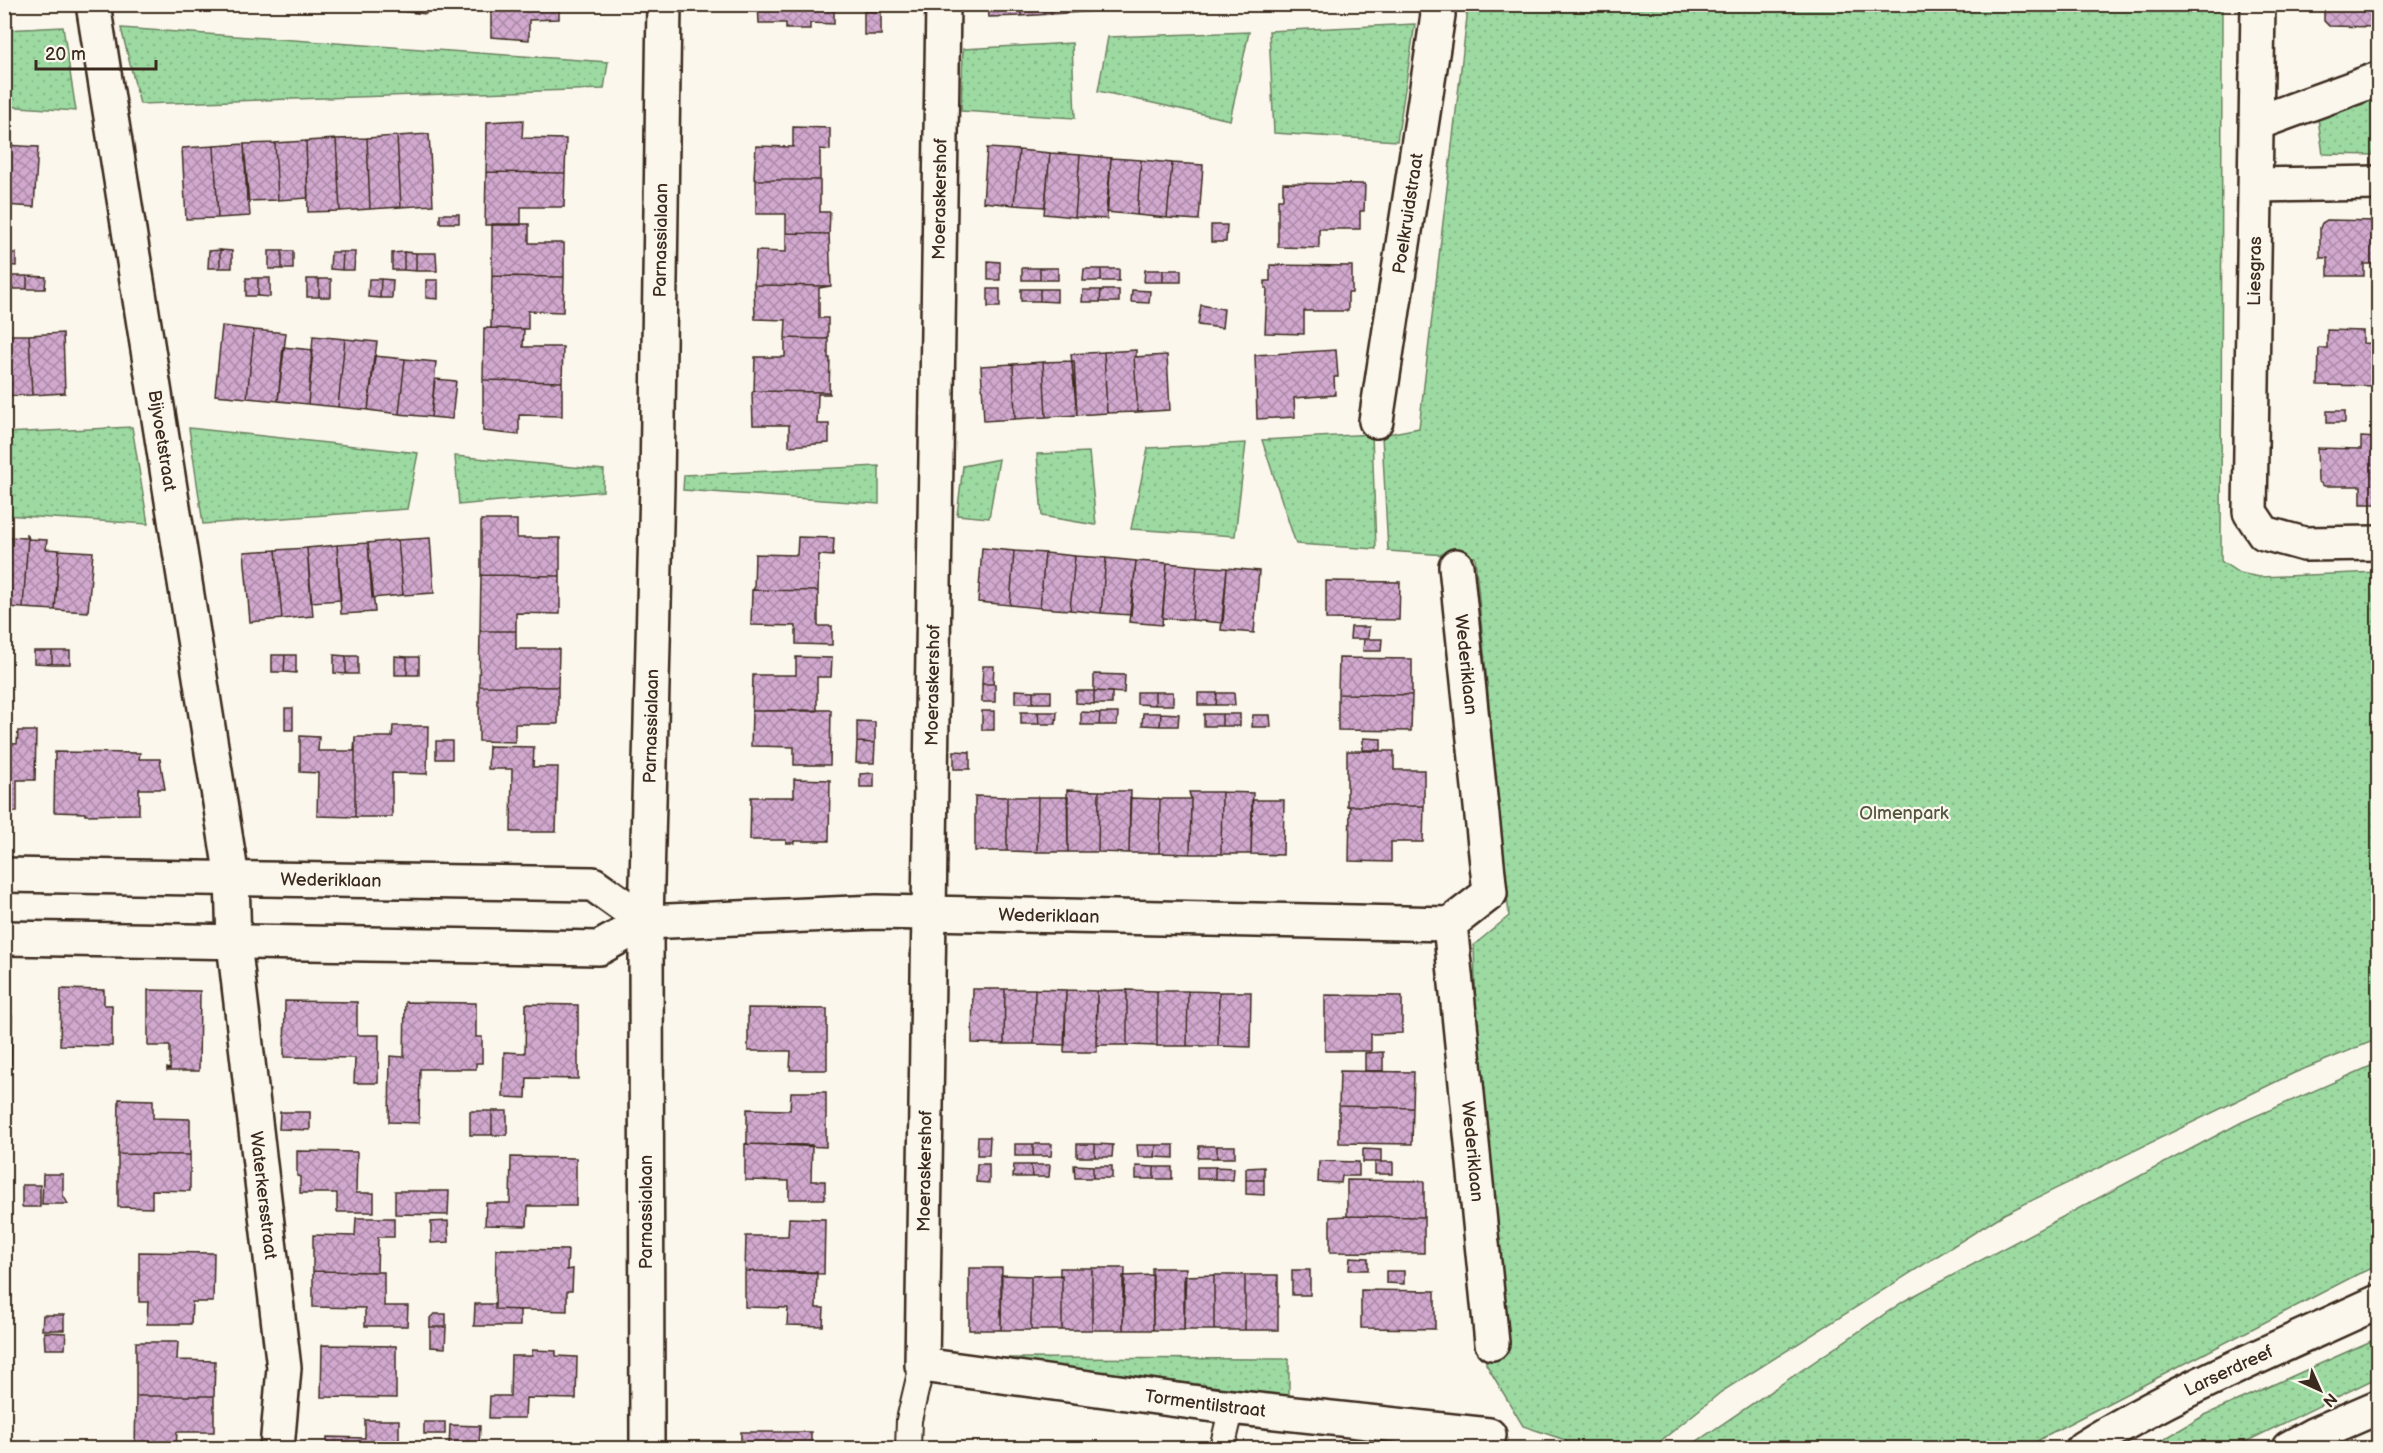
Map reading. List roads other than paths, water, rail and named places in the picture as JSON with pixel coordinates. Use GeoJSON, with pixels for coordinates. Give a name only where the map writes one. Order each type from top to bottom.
{"type":"FeatureCollection","features":[{"type":"Feature","properties":{"kind":"street","name":"Bijvoetstraat"},"geometry":{"type":"LineString","coordinates":[[93,4],[232,878],[234,943]]}},
{"type":"Feature","properties":{"kind":"street","name":"Parnassialaan"},"geometry":{"type":"LineString","coordinates":[[646,1449],[646,922],[657,484],[664,4]]}},
{"type":"Feature","properties":{"kind":"street","name":"Moeraskershof"},"geometry":{"type":"LineString","coordinates":[[922,1365],[943,4]]}},
{"type":"Feature","properties":{"kind":"street","name":"Poelkruidstraat"},"geometry":{"type":"LineString","coordinates":[[1376,422],[1438,15],[1436,4]]}},
{"type":"Feature","properties":{"kind":"street","name":"Liesgras"},"geometry":{"type":"LineString","coordinates":[[2258,4],[2257,185],[2250,512],[2264,533],[2304,544],[2379,543]]}},
{"type":"Feature","properties":{"kind":"street"},"geometry":{"type":"LineString","coordinates":[[2257,123],[2379,79]]}},
{"type":"Feature","properties":{"kind":"street"},"geometry":{"type":"LineString","coordinates":[[2257,185],[2379,183]]}},
{"type":"Feature","properties":{"kind":"street","name":"Wederiklaan"},"geometry":{"type":"LineString","coordinates":[[4,938],[599,948],[646,922],[877,912],[1450,924],[1490,893],[1456,566]]}},
{"type":"Feature","properties":{"kind":"street","name":"Wederiklaan"},"geometry":{"type":"LineString","coordinates":[[4,875],[593,884],[646,922]]}},
{"type":"Feature","properties":{"kind":"street","name":"Wederiklaan"},"geometry":{"type":"LineString","coordinates":[[1450,924],[1492,1343]]}},
{"type":"Feature","properties":{"kind":"street","name":"Waterkersstraat"},"geometry":{"type":"LineString","coordinates":[[234,943],[284,1368],[276,1449]]}},
{"type":"Feature","properties":{"kind":"street","name":"Larserdreef"},"geometry":{"type":"LineString","coordinates":[[2083,1449],[2110,1431],[2203,1383],[2379,1302]]}},
{"type":"Feature","properties":{"kind":"street","name":"Tormentilstraat"},"geometry":{"type":"LineString","coordinates":[[922,1365],[1232,1407],[1489,1435]]}},
{"type":"Feature","properties":{"kind":"street"},"geometry":{"type":"LineString","coordinates":[[2289,1449],[2313,1435],[2379,1407]]}},
{"type":"Feature","properties":{"kind":"lane"},"geometry":{"type":"LineString","coordinates":[[908,1449],[909,1420],[922,1365]]}},
{"type":"Feature","properties":{"kind":"lane"},"geometry":{"type":"LineString","coordinates":[[1222,1449],[1232,1407]]}},
{"type":"Feature","properties":{"kind":"park label","name":"Olmenpark"},"geometry":{"type":"Point","coordinates":[1904,813]}}]}
